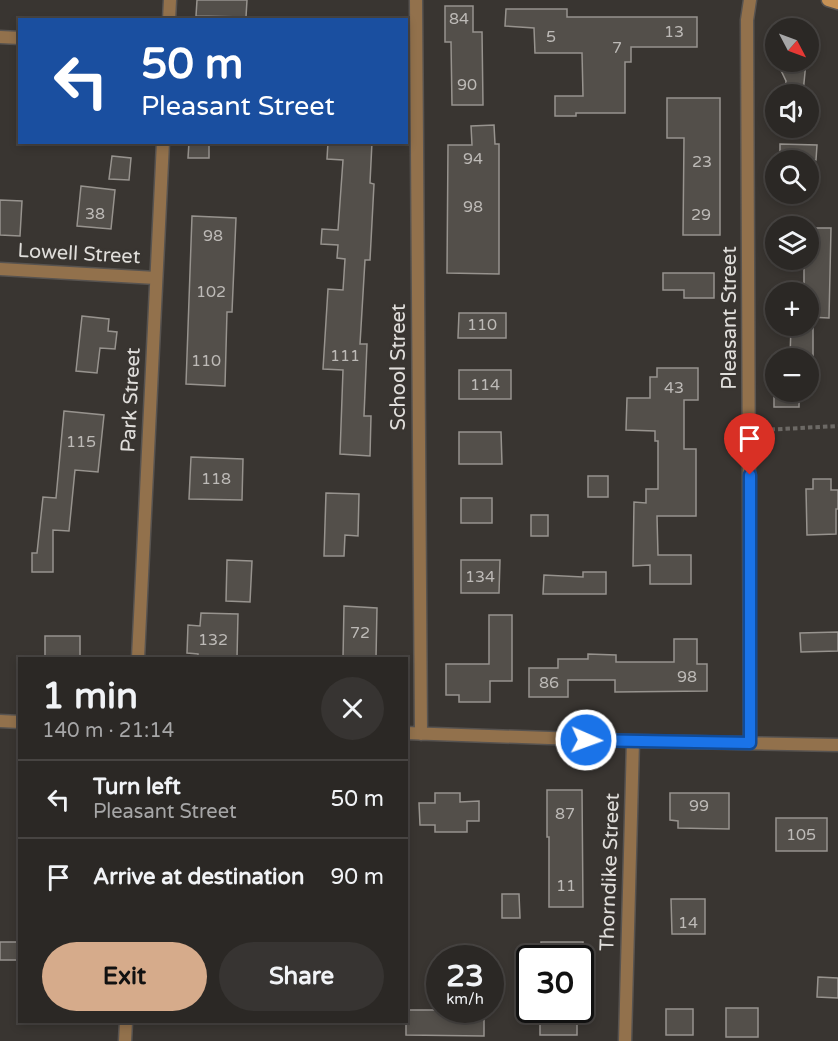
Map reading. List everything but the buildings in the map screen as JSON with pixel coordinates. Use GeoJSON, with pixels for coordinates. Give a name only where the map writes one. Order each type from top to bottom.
{"type":"FeatureCollection","features":[{"type":"Feature","properties":{"kind":"main road"},"geometry":{"type":"LineString","coordinates":[[828,0],[838,3]]}},
{"type":"Feature","properties":{"kind":"street"},"geometry":{"type":"LineString","coordinates":[[169,18],[170,0]]}},
{"type":"Feature","properties":{"kind":"street","name":"School Street"},"geometry":{"type":"LineString","coordinates":[[416,0],[421,734]]}},
{"type":"Feature","properties":{"kind":"street","name":"Pleasant Street"},"geometry":{"type":"LineString","coordinates":[[750,0],[747,20],[750,743]]}},
{"type":"Feature","properties":{"kind":"street"},"geometry":{"type":"LineString","coordinates":[[0,37],[18,38]]}},
{"type":"Feature","properties":{"kind":"street","name":"Park Street"},"geometry":{"type":"LineString","coordinates":[[138,657],[163,144]]}},
{"type":"Feature","properties":{"kind":"street","name":"Lowell Street"},"geometry":{"type":"LineString","coordinates":[[0,269],[156,278]]}},
{"type":"Feature","properties":{"kind":"street"},"geometry":{"type":"LineString","coordinates":[[0,721],[18,722]]}},
{"type":"Feature","properties":{"kind":"street"},"geometry":{"type":"LineString","coordinates":[[408,733],[838,745]]}},
{"type":"Feature","properties":{"kind":"street","name":"Thorndike Street"},"geometry":{"type":"LineString","coordinates":[[625,1041],[633,741]]}},
{"type":"Feature","properties":{"kind":"street"},"geometry":{"type":"LineString","coordinates":[[125,1041],[126,1023]]}},
{"type":"Feature","properties":{"kind":"path"},"geometry":{"type":"LineString","coordinates":[[750,430],[838,426]]}},
{"type":"Feature","properties":{"kind":"route"},"geometry":{"type":"LineString","coordinates":[[586,740],[750,743],[750,475]]}}]}
